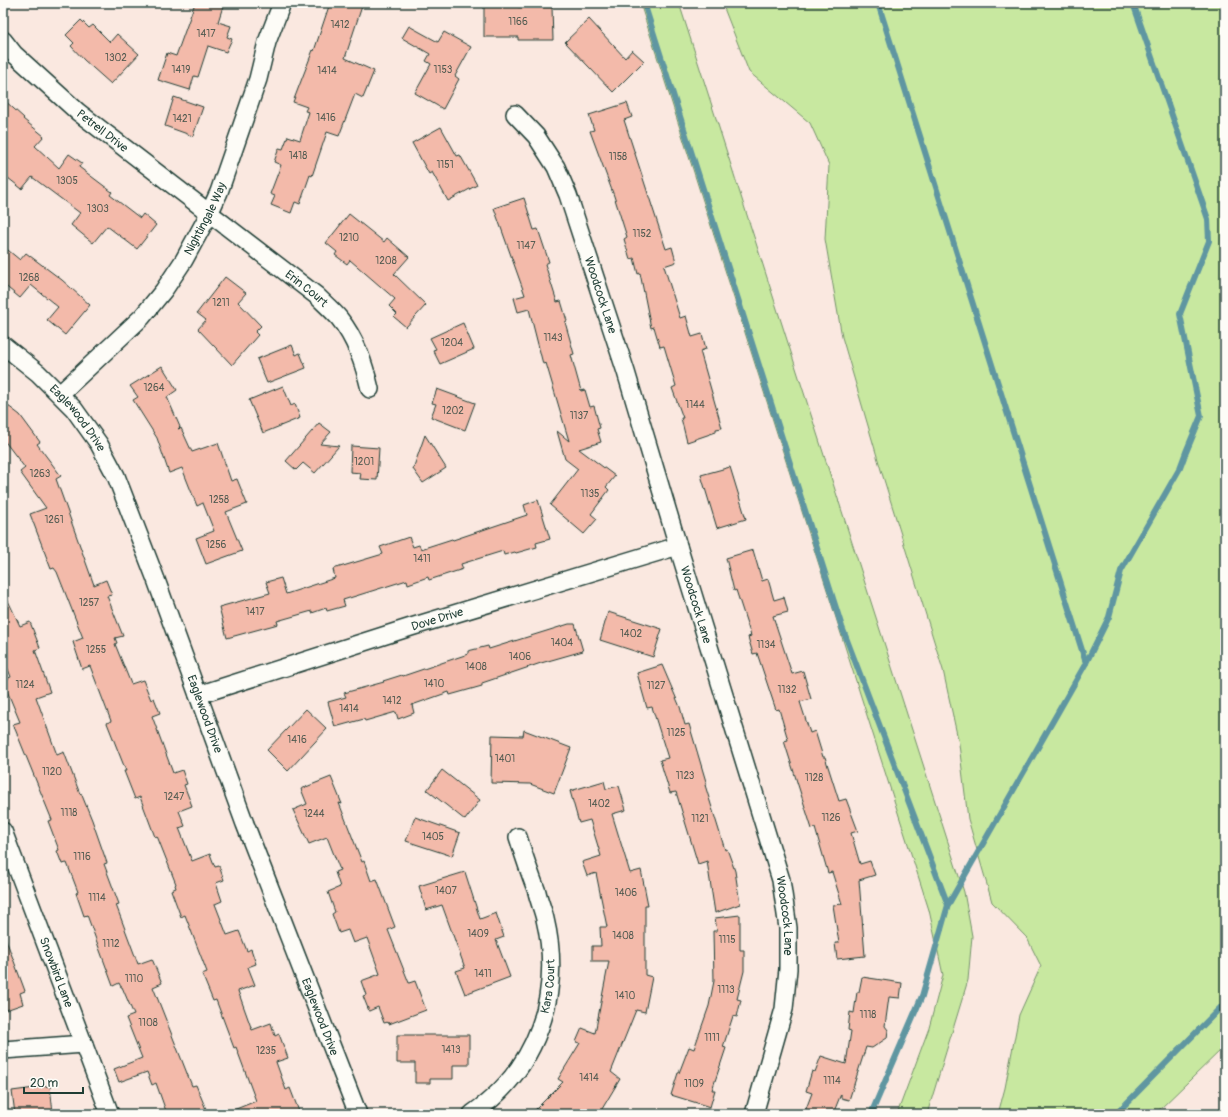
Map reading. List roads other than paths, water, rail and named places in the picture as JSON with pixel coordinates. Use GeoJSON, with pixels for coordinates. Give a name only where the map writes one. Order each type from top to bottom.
{"type":"FeatureCollection","features":[{"type":"Feature","properties":{"kind":"street","name":"Nightingale Way"},"geometry":{"type":"LineString","coordinates":[[60,394],[142,317],[164,290],[184,260],[219,192],[258,79],[267,42],[282,3]]}},
{"type":"Feature","properties":{"kind":"street","name":"Petrell Drive"},"geometry":{"type":"LineString","coordinates":[[3,40],[14,54],[78,112],[209,214]]}},
{"type":"Feature","properties":{"kind":"street","name":"Woodcock Lane"},"geometry":{"type":"LineString","coordinates":[[515,114],[540,142],[556,167],[568,195],[626,372],[781,880],[788,928],[788,969],[784,1009],[754,1114]]}},
{"type":"Feature","properties":{"kind":"street","name":"Erin Court"},"geometry":{"type":"LineString","coordinates":[[209,214],[316,296],[339,318],[353,340],[364,364],[370,389]]}},
{"type":"Feature","properties":{"kind":"street","name":"Eaglewood Drive"},"geometry":{"type":"LineString","coordinates":[[3,345],[38,374],[74,409],[99,444],[116,476],[155,577],[245,824],[358,1114]]}},
{"type":"Feature","properties":{"kind":"street","name":"Dove Drive"},"geometry":{"type":"LineString","coordinates":[[198,694],[411,627],[678,546]]}},
{"type":"Feature","properties":{"kind":"street","name":"Snowbird Lane"},"geometry":{"type":"LineString","coordinates":[[3,831],[110,1114]]}},
{"type":"Feature","properties":{"kind":"street","name":"Kara Court"},"geometry":{"type":"LineString","coordinates":[[472,1114],[483,1107],[505,1087],[523,1063],[537,1037],[546,1010],[551,981],[551,952],[545,918],[518,837]]}},
{"type":"Feature","properties":{"kind":"street"},"geometry":{"type":"LineString","coordinates":[[3,1050],[84,1044]]}},
{"type":"Feature","properties":{"kind":"waterway"},"geometry":{"type":"LineString","coordinates":[[644,3],[842,627],[948,905]]}},
{"type":"Feature","properties":{"kind":"waterway"},"geometry":{"type":"LineString","coordinates":[[878,3],[1086,663]]}},
{"type":"Feature","properties":{"kind":"waterway"},"geometry":{"type":"LineString","coordinates":[[871,1114],[922,996],[948,905],[1086,663],[1109,617],[1121,571],[1180,468],[1201,416],[1180,314],[1209,241],[1208,219],[1133,3]]}},
{"type":"Feature","properties":{"kind":"waterway"},"geometry":{"type":"LineString","coordinates":[[1116,1114],[1225,1003]]}}]}
